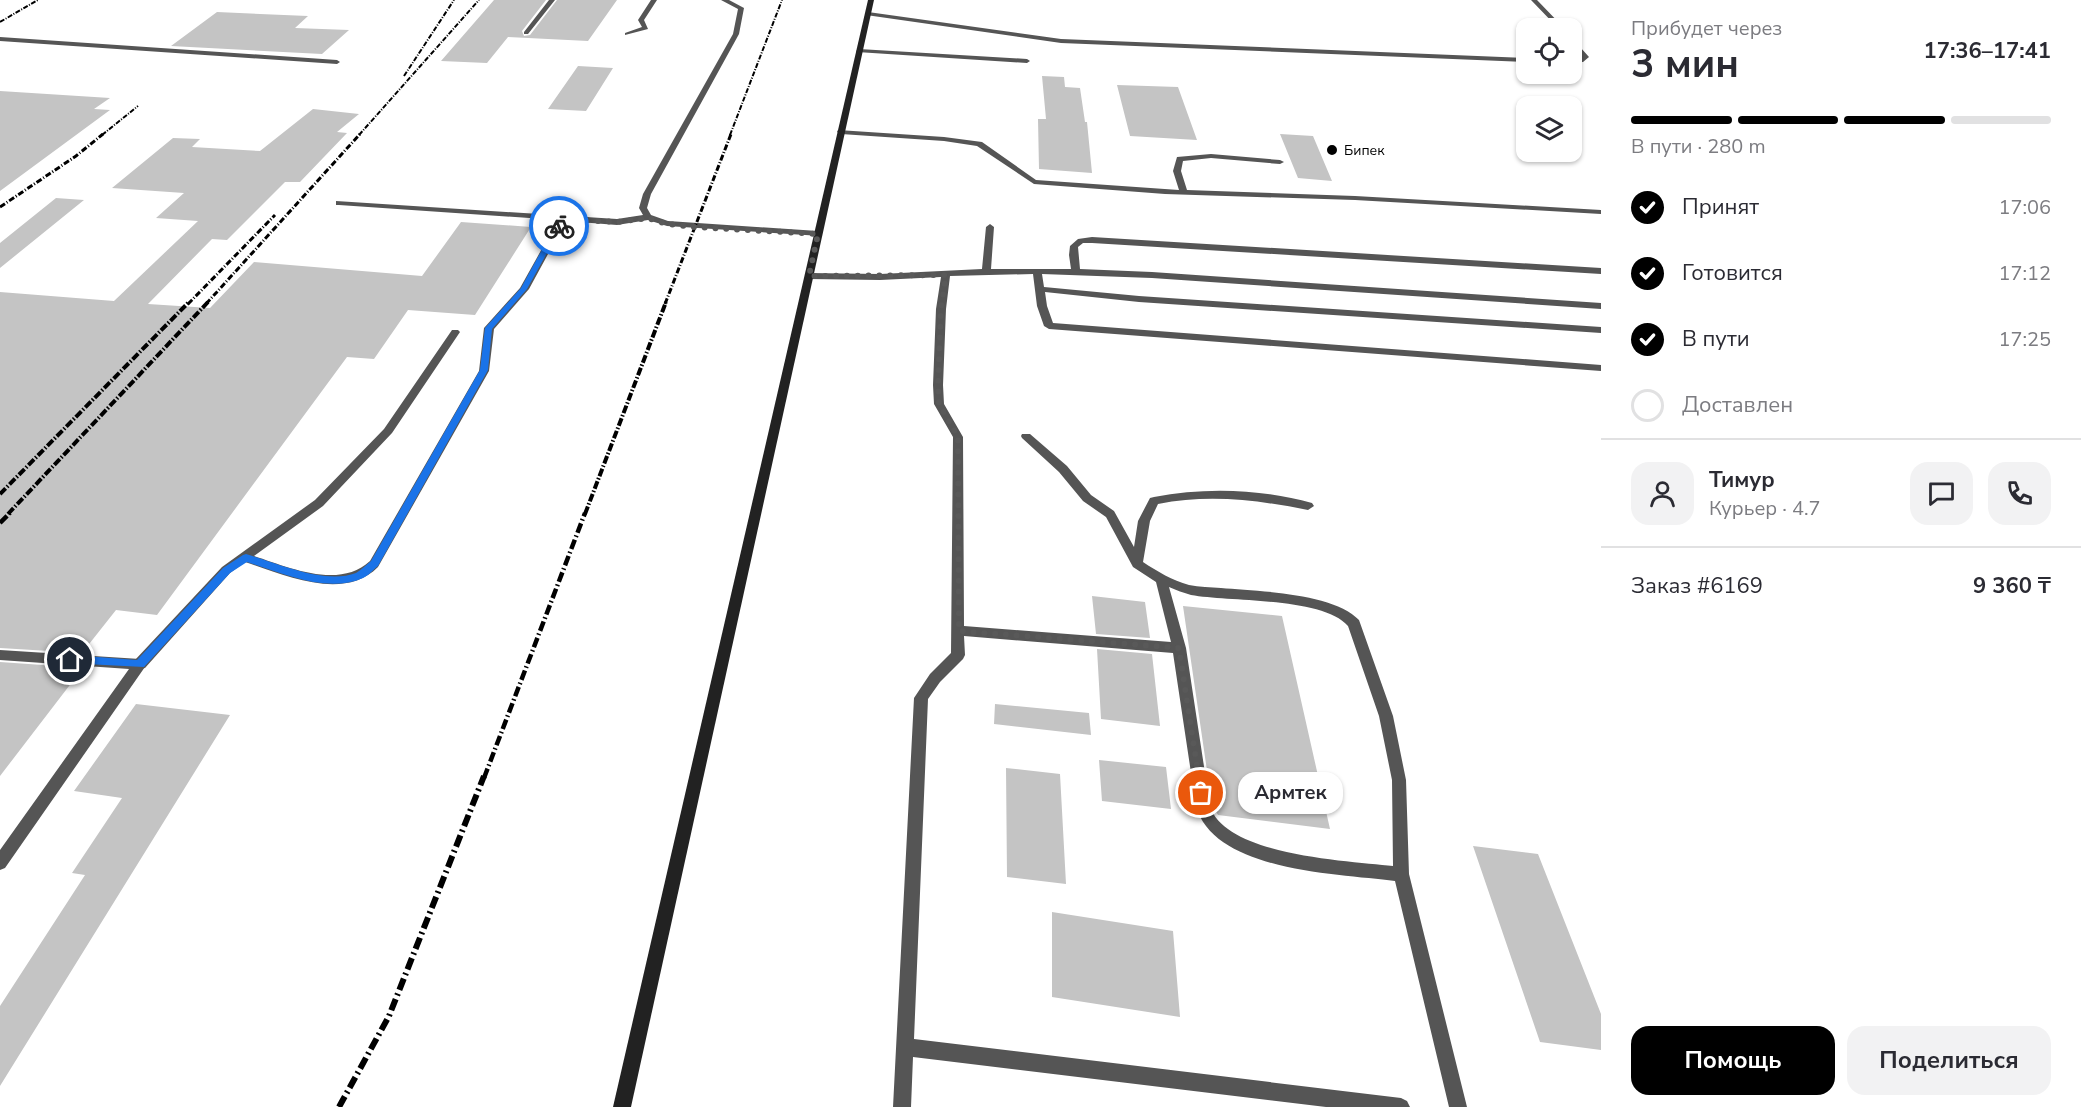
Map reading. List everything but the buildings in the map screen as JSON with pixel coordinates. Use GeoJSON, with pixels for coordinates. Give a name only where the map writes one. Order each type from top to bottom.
{"type":"FeatureCollection","features":[{"type":"Feature","properties":{"kind":"main road"},"geometry":{"type":"LineString","coordinates":[[622,1107],[871,0]]}},
{"type":"Feature","properties":{"kind":"street"},"geometry":{"type":"LineString","coordinates":[[526,33],[552,0]]}},
{"type":"Feature","properties":{"kind":"street"},"geometry":{"type":"LineString","coordinates":[[627,34],[645,28],[641,20],[654,0]]}},
{"type":"Feature","properties":{"kind":"street"},"geometry":{"type":"LineString","coordinates":[[648,218],[643,208],[647,194],[736,34],[741,8],[724,0]]}},
{"type":"Feature","properties":{"kind":"street"},"geometry":{"type":"LineString","coordinates":[[1534,0],[1551,18]]}},
{"type":"Feature","properties":{"kind":"street"},"geometry":{"type":"LineString","coordinates":[[868,14],[1061,41],[1516,60]]}},
{"type":"Feature","properties":{"kind":"street"},"geometry":{"type":"LineString","coordinates":[[0,39],[337,62]]}},
{"type":"Feature","properties":{"kind":"street"},"geometry":{"type":"LineString","coordinates":[[859,51],[1027,61]]}},
{"type":"Feature","properties":{"kind":"street"},"geometry":{"type":"LineString","coordinates":[[841,132],[944,139],[979,144],[1034,182],[1184,192],[1355,198],[1601,212]]}},
{"type":"Feature","properties":{"kind":"street"},"geometry":{"type":"LineString","coordinates":[[1184,192],[1177,177],[1177,163],[1180,159],[1211,156],[1280,162]]}},
{"type":"Feature","properties":{"kind":"street"},"geometry":{"type":"LineString","coordinates":[[339,203],[617,222],[648,218],[667,224],[694,227],[818,234]]}},
{"type":"Feature","properties":{"kind":"street"},"geometry":{"type":"LineString","coordinates":[[246,558],[298,574],[339,581],[361,575],[374,564],[484,370],[489,328],[524,289],[563,219]]}},
{"type":"Feature","properties":{"kind":"street"},"geometry":{"type":"LineString","coordinates":[[986,272],[990,227]]}},
{"type":"Feature","properties":{"kind":"street"},"geometry":{"type":"LineString","coordinates":[[1076,272],[1074,246],[1081,241],[1092,240],[1601,271]]}},
{"type":"Feature","properties":{"kind":"street"},"geometry":{"type":"LineString","coordinates":[[1036,271],[1049,326],[1601,368]]}},
{"type":"Feature","properties":{"kind":"street"},"geometry":{"type":"LineString","coordinates":[[809,276],[1076,272],[1601,306]]}},
{"type":"Feature","properties":{"kind":"street"},"geometry":{"type":"LineString","coordinates":[[902,1107],[921,698],[935,678],[958,655],[958,437],[939,404],[938,385],[941,309],[946,275]]}},
{"type":"Feature","properties":{"kind":"street"},"geometry":{"type":"LineString","coordinates":[[1039,289],[1139,299],[1601,330]]}},
{"type":"Feature","properties":{"kind":"street"},"geometry":{"type":"LineString","coordinates":[[0,863],[140,664],[226,570],[246,558],[319,503],[388,431],[454,332]]}},
{"type":"Feature","properties":{"kind":"street"},"geometry":{"type":"LineString","coordinates":[[1026,436],[1064,469],[1088,498],[1110,514],[1137,564],[1161,580],[1191,590],[1278,598],[1326,607],[1346,615],[1354,624],[1386,716],[1397,769],[1401,874],[1458,1107]]}},
{"type":"Feature","properties":{"kind":"street"},"geometry":{"type":"LineString","coordinates":[[1137,564],[1144,521],[1154,501],[1200,493],[1257,496],[1308,506]]}},
{"type":"Feature","properties":{"kind":"street"},"geometry":{"type":"LineString","coordinates":[[1161,580],[1179,648],[1202,805],[1211,823],[1226,836],[1254,850],[1297,861],[1401,874]]}},
{"type":"Feature","properties":{"kind":"street"},"geometry":{"type":"LineString","coordinates":[[959,631],[1179,648]]}},
{"type":"Feature","properties":{"kind":"street"},"geometry":{"type":"LineString","coordinates":[[0,655],[140,664]]}},
{"type":"Feature","properties":{"kind":"street"},"geometry":{"type":"LineString","coordinates":[[904,1047],[1401,1107]]}},
{"type":"Feature","properties":{"kind":"railway"},"geometry":{"type":"LineString","coordinates":[[0,22],[38,0]]}},
{"type":"Feature","properties":{"kind":"railway"},"geometry":{"type":"LineString","coordinates":[[404,76],[454,0]]}},
{"type":"Feature","properties":{"kind":"railway"},"geometry":{"type":"LineString","coordinates":[[359,135],[479,0]]}},
{"type":"Feature","properties":{"kind":"railway"},"geometry":{"type":"LineString","coordinates":[[730,135],[782,0]]}},
{"type":"Feature","properties":{"kind":"railway"},"geometry":{"type":"LineString","coordinates":[[102,135],[138,106]]}},
{"type":"Feature","properties":{"kind":"railway"},"geometry":{"type":"LineString","coordinates":[[0,207],[76,156],[103,134]]}},
{"type":"Feature","properties":{"kind":"railway"},"geometry":{"type":"LineString","coordinates":[[206,304],[360,134]]}},
{"type":"Feature","properties":{"kind":"railway"},"geometry":{"type":"LineString","coordinates":[[665,304],[731,134]]}},
{"type":"Feature","properties":{"kind":"railway"},"geometry":{"type":"LineString","coordinates":[[188,304],[275,215]]}},
{"type":"Feature","properties":{"kind":"railway"},"geometry":{"type":"LineString","coordinates":[[0,494],[189,302]]}},
{"type":"Feature","properties":{"kind":"railway"},"geometry":{"type":"LineString","coordinates":[[8,514],[208,302]]}},
{"type":"Feature","properties":{"kind":"railway"},"geometry":{"type":"LineString","coordinates":[[585,514],[666,302]]}},
{"type":"Feature","properties":{"kind":"railway"},"geometry":{"type":"LineString","coordinates":[[0,523],[10,513]]}},
{"type":"Feature","properties":{"kind":"railway"},"geometry":{"type":"LineString","coordinates":[[484,778],[585,513]]}},
{"type":"Feature","properties":{"kind":"railway"},"geometry":{"type":"LineString","coordinates":[[339,1107],[389,1016],[484,776]]}},
{"type":"Feature","properties":{"kind":"way so far"},"geometry":{"type":"LineString","coordinates":[[559,226],[563,219],[617,222],[648,218],[667,224],[694,227],[818,234],[809,276],[946,275],[941,309],[938,385],[939,404],[958,437],[959,631],[1037,635],[1179,648],[1201,793]]}},
{"type":"Feature","properties":{"kind":"place","name":"Бипек"},"geometry":{"type":"Point","coordinates":[1332,150]}},
{"type":"Feature","properties":{"kind":"place","name":"Армтек"},"geometry":{"type":"Point","coordinates":[1201,793]}},
{"type":"Feature","properties":{"kind":"route"},"geometry":{"type":"LineString","coordinates":[[70,660],[140,664],[226,570],[246,558],[298,574],[339,581],[361,575],[374,564],[484,370],[489,328],[500,313],[524,289],[559,226]]}}]}
